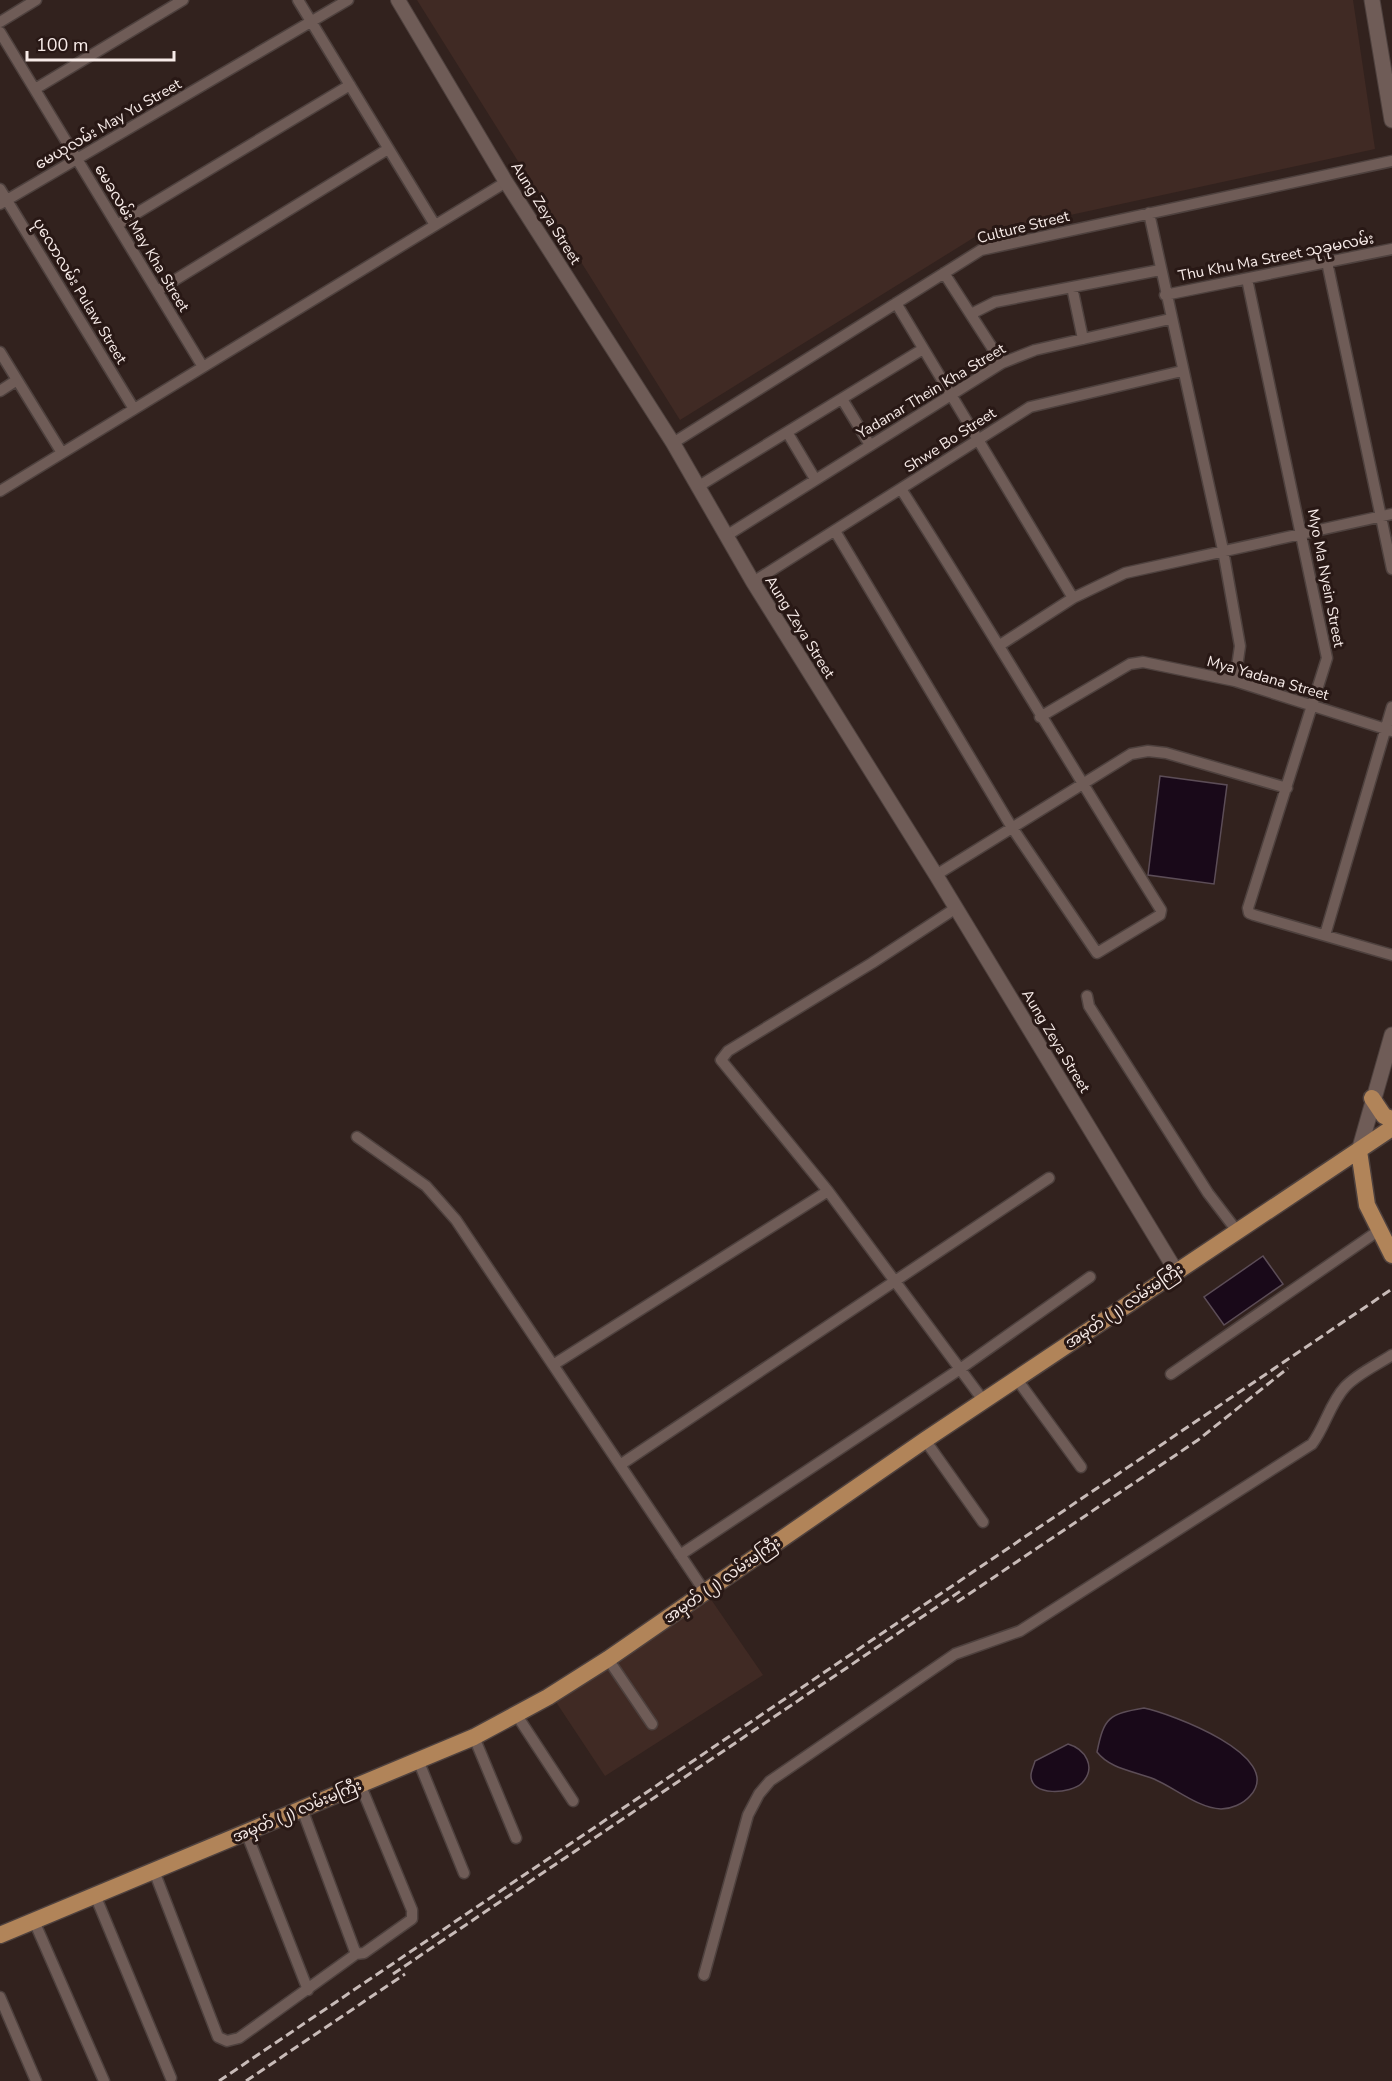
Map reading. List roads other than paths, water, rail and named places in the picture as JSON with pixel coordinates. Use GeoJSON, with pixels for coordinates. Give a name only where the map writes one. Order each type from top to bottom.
{"type":"FeatureCollection","features":[{"type":"Feature","properties":{"kind":"main road"},"geometry":{"type":"LineString","coordinates":[[1372,0],[1392,120]]}},
{"type":"Feature","properties":{"kind":"main road"},"geometry":{"type":"LineString","coordinates":[[1392,1035],[1372,1098],[1359,1151],[1367,1205],[1392,1256]]}},
{"type":"Feature","properties":{"kind":"main road"},"geometry":{"type":"LineString","coordinates":[[1372,1098],[1384,1116],[1392,1119]]}},
{"type":"Feature","properties":{"kind":"main road","name":"အမှတ် (၂) လမ်းမကြီး"},"geometry":{"type":"LineString","coordinates":[[0,1935],[474,1737],[548,1697],[608,1659],[983,1400],[1392,1128]]}},
{"type":"Feature","properties":{"kind":"street"},"geometry":{"type":"LineString","coordinates":[[0,22],[36,0]]}},
{"type":"Feature","properties":{"kind":"street"},"geometry":{"type":"LineString","coordinates":[[34,89],[183,0]]}},
{"type":"Feature","properties":{"kind":"street"},"geometry":{"type":"LineString","coordinates":[[298,0],[435,225]]}},
{"type":"Feature","properties":{"kind":"street","name":"မေယုလမ်း May Yu Street"},"geometry":{"type":"LineString","coordinates":[[3,202],[348,0]]}},
{"type":"Feature","properties":{"kind":"street","name":"Aung Zeya Street"},"geometry":{"type":"LineString","coordinates":[[398,0],[506,182],[673,443],[753,582],[936,875],[1176,1271]]}},
{"type":"Feature","properties":{"kind":"street","name":"မေခလမ်း May Kha Street"},"geometry":{"type":"LineString","coordinates":[[0,32],[203,367]]}},
{"type":"Feature","properties":{"kind":"street"},"geometry":{"type":"LineString","coordinates":[[117,225],[350,85]]}},
{"type":"Feature","properties":{"kind":"street"},"geometry":{"type":"LineString","coordinates":[[157,291],[388,149]]}},
{"type":"Feature","properties":{"kind":"street","name":"Culture Street"},"geometry":{"type":"LineString","coordinates":[[673,443],[981,250],[1392,161]]}},
{"type":"Feature","properties":{"kind":"street"},"geometry":{"type":"LineString","coordinates":[[0,491],[506,182]]}},
{"type":"Feature","properties":{"kind":"street","name":"ပုလောလမ်း Pulaw Street"},"geometry":{"type":"LineString","coordinates":[[0,189],[3,202],[134,409]]}},
{"type":"Feature","properties":{"kind":"street"},"geometry":{"type":"LineString","coordinates":[[1149,213],[1170,319],[1222,550],[1240,646],[1235,681]]}},
{"type":"Feature","properties":{"kind":"street","name":"Thu Khu Ma Street သုခုမလမ်း"},"geometry":{"type":"LineString","coordinates":[[1165,295],[1392,249]]}},
{"type":"Feature","properties":{"kind":"street"},"geometry":{"type":"LineString","coordinates":[[1327,262],[1386,515],[1392,569]]}},
{"type":"Feature","properties":{"kind":"street"},"geometry":{"type":"LineString","coordinates":[[971,314],[995,302],[1160,270]]}},
{"type":"Feature","properties":{"kind":"street"},"geometry":{"type":"LineString","coordinates":[[944,273],[1002,363]]}},
{"type":"Feature","properties":{"kind":"street","name":"Myo Ma Nyein Street"},"geometry":{"type":"LineString","coordinates":[[1247,279],[1327,658],[1248,908],[1250,913],[1325,935]]}},
{"type":"Feature","properties":{"kind":"street"},"geometry":{"type":"LineString","coordinates":[[1072,287],[1083,339]]}},
{"type":"Feature","properties":{"kind":"street"},"geometry":{"type":"LineString","coordinates":[[896,303],[1073,598]]}},
{"type":"Feature","properties":{"kind":"street","name":"Yadanar Thein Kha Street"},"geometry":{"type":"LineString","coordinates":[[726,536],[1002,363],[1035,350],[1170,319]]}},
{"type":"Feature","properties":{"kind":"street"},"geometry":{"type":"LineString","coordinates":[[699,486],[923,349]]}},
{"type":"Feature","properties":{"kind":"street"},"geometry":{"type":"LineString","coordinates":[[0,352],[62,453]]}},
{"type":"Feature","properties":{"kind":"street","name":"Shwe Bo Street"},"geometry":{"type":"LineString","coordinates":[[753,582],[1030,407],[1051,400],[1182,371]]}},
{"type":"Feature","properties":{"kind":"street"},"geometry":{"type":"LineString","coordinates":[[0,391],[17,380]]}},
{"type":"Feature","properties":{"kind":"street"},"geometry":{"type":"LineString","coordinates":[[842,399],[870,445]]}},
{"type":"Feature","properties":{"kind":"street"},"geometry":{"type":"LineString","coordinates":[[788,432],[815,479]]}},
{"type":"Feature","properties":{"kind":"street"},"geometry":{"type":"LineString","coordinates":[[834,531],[1011,826],[1097,953],[1160,915],[1161,910],[1040,717],[1000,645],[901,489]]}},
{"type":"Feature","properties":{"kind":"street"},"geometry":{"type":"LineString","coordinates":[[1000,645],[1073,598],[1125,573],[1386,515]]}},
{"type":"Feature","properties":{"kind":"street","name":"Mya Yadana Street"},"geometry":{"type":"LineString","coordinates":[[1040,717],[1135,662],[1235,681],[1388,730]]}},
{"type":"Feature","properties":{"kind":"street"},"geometry":{"type":"LineString","coordinates":[[1392,706],[1388,730],[1325,935],[1392,955]]}},
{"type":"Feature","properties":{"kind":"street"},"geometry":{"type":"LineString","coordinates":[[936,875],[1011,826],[1131,754],[1148,751],[1166,753],[1287,788]]}},
{"type":"Feature","properties":{"kind":"street"},"geometry":{"type":"LineString","coordinates":[[956,908],[872,963],[722,1055],[721,1060],[828,1191],[983,1400]]}},
{"type":"Feature","properties":{"kind":"street"},"geometry":{"type":"LineString","coordinates":[[1087,996],[1089,1006],[1208,1193],[1237,1231]]}},
{"type":"Feature","properties":{"kind":"street"},"geometry":{"type":"LineString","coordinates":[[357,1137],[426,1186],[456,1220],[705,1592]]}},
{"type":"Feature","properties":{"kind":"street"},"geometry":{"type":"LineString","coordinates":[[620,1465],[1049,1178]]}},
{"type":"Feature","properties":{"kind":"street"},"geometry":{"type":"LineString","coordinates":[[553,1365],[828,1191]]}},
{"type":"Feature","properties":{"kind":"street"},"geometry":{"type":"LineString","coordinates":[[1171,1374],[1378,1231]]}},
{"type":"Feature","properties":{"kind":"street"},"geometry":{"type":"LineString","coordinates":[[680,1555],[960,1369],[1090,1277]]}},
{"type":"Feature","properties":{"kind":"street"},"geometry":{"type":"LineString","coordinates":[[704,1975],[748,1815],[759,1794],[770,1781],[955,1654],[1020,1631],[1312,1444],[1323,1430],[1336,1400],[1346,1386],[1392,1354]]}},
{"type":"Feature","properties":{"kind":"street"},"geometry":{"type":"LineString","coordinates":[[1016,1378],[1081,1467]]}},
{"type":"Feature","properties":{"kind":"street"},"geometry":{"type":"LineString","coordinates":[[925,1440],[983,1522]]}},
{"type":"Feature","properties":{"kind":"street"},"geometry":{"type":"LineString","coordinates":[[608,1659],[652,1724]]}},
{"type":"Feature","properties":{"kind":"street"},"geometry":{"type":"LineString","coordinates":[[516,1714],[573,1801]]}},
{"type":"Feature","properties":{"kind":"street"},"geometry":{"type":"LineString","coordinates":[[474,1737],[516,1838]]}},
{"type":"Feature","properties":{"kind":"street"},"geometry":{"type":"LineString","coordinates":[[418,1760],[464,1873]]}},
{"type":"Feature","properties":{"kind":"street"},"geometry":{"type":"LineString","coordinates":[[153,1871],[218,2037],[227,2041],[239,2038],[356,1954],[364,1953],[408,1923],[413,1916],[360,1784]]}},
{"type":"Feature","properties":{"kind":"street"},"geometry":{"type":"LineString","coordinates":[[302,1809],[356,1954]]}},
{"type":"Feature","properties":{"kind":"street"},"geometry":{"type":"LineString","coordinates":[[246,1832],[308,1990]]}},
{"type":"Feature","properties":{"kind":"street"},"geometry":{"type":"LineString","coordinates":[[95,1895],[171,2078]]}},
{"type":"Feature","properties":{"kind":"street"},"geometry":{"type":"LineString","coordinates":[[34,1921],[104,2081]]}},
{"type":"Feature","properties":{"kind":"street"},"geometry":{"type":"LineString","coordinates":[[0,1996],[36,2081]]}},
{"type":"Feature","properties":{"kind":"railway"},"geometry":{"type":"LineString","coordinates":[[219,2081],[1392,1289]]}},
{"type":"Feature","properties":{"kind":"railway"},"geometry":{"type":"LineString","coordinates":[[957,1602],[1198,1440],[1288,1368]]}},
{"type":"Feature","properties":{"kind":"railway"},"geometry":{"type":"LineString","coordinates":[[393,1974],[962,1590]]}},
{"type":"Feature","properties":{"kind":"railway"},"geometry":{"type":"LineString","coordinates":[[246,2081],[405,1974]]}}]}
